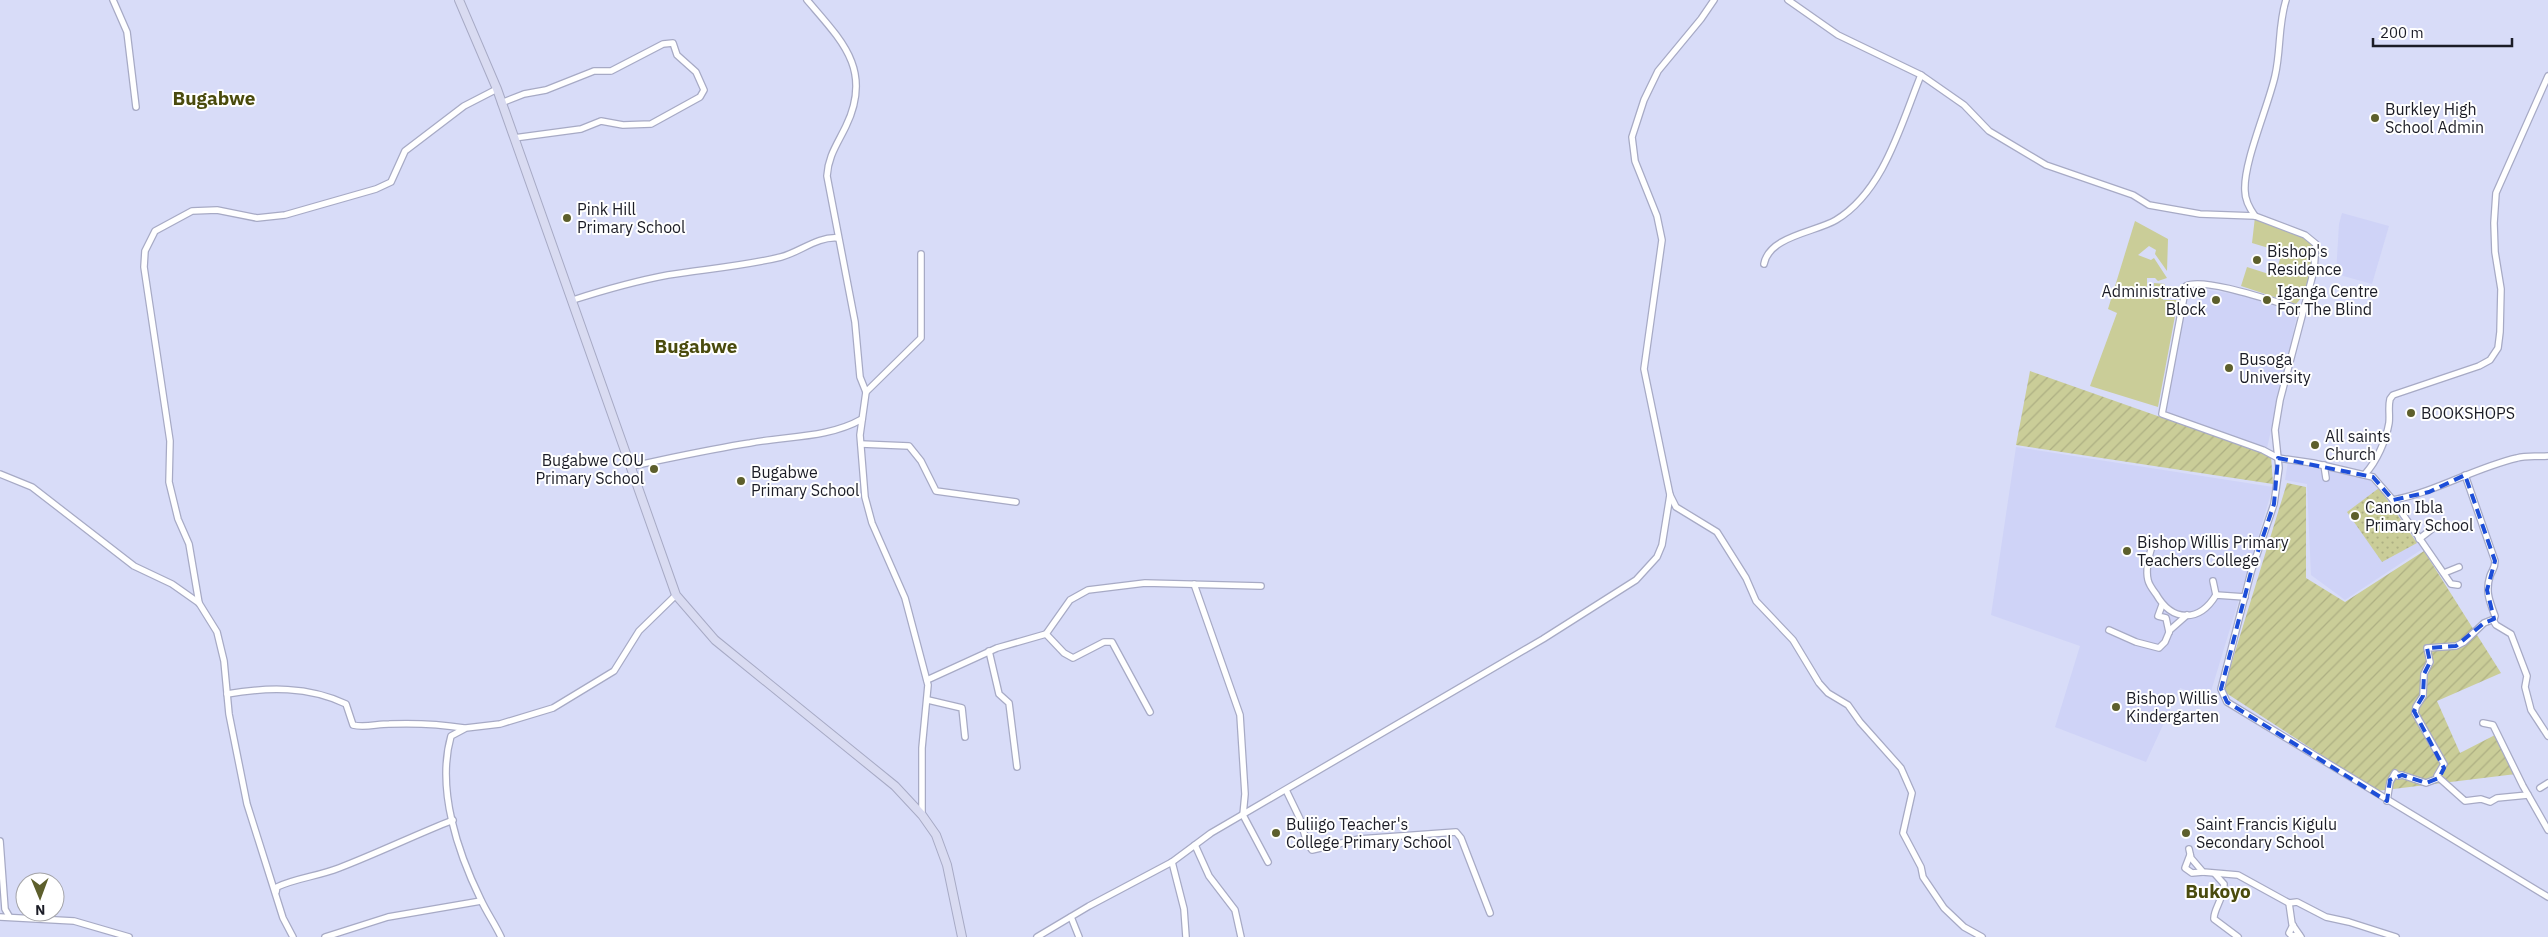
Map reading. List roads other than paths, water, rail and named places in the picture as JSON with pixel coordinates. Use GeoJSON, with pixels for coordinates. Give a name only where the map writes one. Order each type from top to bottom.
{"type":"FeatureCollection","features":[{"type":"Feature","properties":{"kind":"street"},"geometry":{"type":"LineString","coordinates":[[112,0],[126,32],[136,107]]}},
{"type":"Feature","properties":{"kind":"street"},"geometry":{"type":"LineString","coordinates":[[459,0],[496,88],[632,466],[676,595],[715,640],[895,786],[922,815],[936,835],[947,864],[962,937]]}},
{"type":"Feature","properties":{"kind":"street"},"geometry":{"type":"LineString","coordinates":[[807,0],[836,35],[851,57],[858,85],[854,107],[828,161],[829,193],[855,322],[860,377],[866,392],[861,444],[867,511],[905,598],[927,680],[928,700],[922,748],[922,815]]}},
{"type":"Feature","properties":{"kind":"street"},"geometry":{"type":"LineString","coordinates":[[1714,0],[1701,20],[1658,70],[1644,100],[1632,137],[1635,161],[1657,216],[1662,240],[1644,368],[1670,496],[1676,507],[1717,532],[1746,578],[1756,601],[1793,640],[1819,683],[1828,693],[1848,705],[1872,737],[1901,768],[1912,793],[1903,833],[1921,867],[1923,877],[1944,908],[1964,927],[1982,937]]}},
{"type":"Feature","properties":{"kind":"street"},"geometry":{"type":"LineString","coordinates":[[1788,0],[1838,35],[1921,75],[1964,105],[1989,131],[2046,165],[2132,195],[2149,205],[2200,214],[2255,216],[2305,235],[2316,244],[2314,270],[2275,430],[2278,480],[2274,504],[2251,572],[2221,689],[2227,702],[2387,801],[2548,897]]}},
{"type":"Feature","properties":{"kind":"street"},"geometry":{"type":"LineString","coordinates":[[2255,216],[2249,207],[2245,192],[2247,172],[2276,75],[2280,17],[2286,0]]}},
{"type":"Feature","properties":{"kind":"street"},"geometry":{"type":"LineString","coordinates":[[501,103],[524,94],[546,90],[594,71],[611,71],[663,44],[673,42],[677,55],[696,72],[704,90],[700,97],[650,124],[623,125],[601,121],[581,129],[514,138]]}},
{"type":"Feature","properties":{"kind":"street"},"geometry":{"type":"LineString","coordinates":[[1764,264],[1765,259],[1772,251],[1789,237],[1836,220],[1861,200],[1876,180],[1921,75]]}},
{"type":"Feature","properties":{"kind":"street"},"geometry":{"type":"LineString","coordinates":[[2365,474],[2374,464],[2377,456],[2388,423],[2390,399],[2393,395],[2479,366],[2490,360],[2498,348],[2501,289],[2495,252],[2496,193],[2548,76]]}},
{"type":"Feature","properties":{"kind":"street"},"geometry":{"type":"LineString","coordinates":[[293,937],[283,918],[247,804],[227,694],[224,661],[217,632],[199,603],[189,544],[178,519],[169,482],[170,441],[144,268],[145,251],[155,231],[192,212],[217,210],[257,218],[285,215],[376,189],[391,182],[405,151],[464,106],[496,88]]}},
{"type":"Feature","properties":{"kind":"street"},"geometry":{"type":"LineString","coordinates":[[573,300],[604,290],[667,276],[782,257],[806,246],[838,238]]}},
{"type":"Feature","properties":{"kind":"street"},"geometry":{"type":"LineString","coordinates":[[866,392],[921,338],[922,254]]}},
{"type":"Feature","properties":{"kind":"street"},"geometry":{"type":"LineString","coordinates":[[2303,310],[2229,289],[2189,284],[2183,289],[2162,414],[2263,450],[2278,458],[2324,465],[2373,477],[2393,500],[2451,584],[2458,585]]}},
{"type":"Feature","properties":{"kind":"street"},"geometry":{"type":"LineString","coordinates":[[632,466],[747,443],[822,433],[851,426],[862,419]]}},
{"type":"Feature","properties":{"kind":"street"},"geometry":{"type":"LineString","coordinates":[[861,444],[909,446],[921,460],[936,491],[953,495],[1016,502]]}},
{"type":"Feature","properties":{"kind":"street"},"geometry":{"type":"LineString","coordinates":[[2393,500],[2429,492],[2465,475],[2519,457],[2548,456]]}},
{"type":"Feature","properties":{"kind":"street"},"geometry":{"type":"LineString","coordinates":[[2324,465],[2326,478]]}},
{"type":"Feature","properties":{"kind":"street"},"geometry":{"type":"LineString","coordinates":[[0,474],[32,487],[134,566],[172,584],[199,603]]}},
{"type":"Feature","properties":{"kind":"street"},"geometry":{"type":"LineString","coordinates":[[2465,475],[2495,561],[2495,569],[2490,577],[2487,596],[2496,616],[2493,620],[2484,623],[2464,642],[2456,646],[2428,648],[2430,662],[2424,674],[2423,696],[2414,714],[2444,764],[2437,776],[2467,802],[2482,799],[2490,802],[2497,798],[2528,795]]}},
{"type":"Feature","properties":{"kind":"street"},"geometry":{"type":"LineString","coordinates":[[1037,937],[1172,862],[1211,833],[1543,639],[1636,580],[1652,564],[1662,545],[1670,496]]}},
{"type":"Feature","properties":{"kind":"street"},"geometry":{"type":"LineString","coordinates":[[2419,539],[2432,529]]}},
{"type":"Feature","properties":{"kind":"street"},"geometry":{"type":"LineString","coordinates":[[2153,542],[2148,559],[2148,581],[2162,605],[2172,614],[2197,613],[2211,603],[2216,595],[2213,580]]}},
{"type":"Feature","properties":{"kind":"street"},"geometry":{"type":"LineString","coordinates":[[2444,573],[2459,567]]}},
{"type":"Feature","properties":{"kind":"street"},"geometry":{"type":"LineString","coordinates":[[927,680],[989,651],[1046,634],[1070,600],[1088,590],[1145,582],[1261,586]]}},
{"type":"Feature","properties":{"kind":"street"},"geometry":{"type":"LineString","coordinates":[[1194,584],[1240,715],[1245,794],[1243,815],[1268,862]]}},
{"type":"Feature","properties":{"kind":"street"},"geometry":{"type":"LineString","coordinates":[[227,694],[276,688],[303,690],[330,697],[346,704],[353,725],[358,726],[405,724],[466,728],[500,724],[553,708],[614,671],[639,631],[676,595]]}},
{"type":"Feature","properties":{"kind":"street"},"geometry":{"type":"LineString","coordinates":[[2216,595],[2245,597]]}},
{"type":"Feature","properties":{"kind":"street"},"geometry":{"type":"LineString","coordinates":[[2162,605],[2158,616],[2166,618],[2169,632]]}},
{"type":"Feature","properties":{"kind":"street"},"geometry":{"type":"LineString","coordinates":[[2109,630],[2136,642],[2159,648],[2165,642],[2169,632],[2188,614]]}},
{"type":"Feature","properties":{"kind":"street"},"geometry":{"type":"LineString","coordinates":[[2493,620],[2496,625],[2511,634],[2525,671],[2531,710],[2548,736]]}},
{"type":"Feature","properties":{"kind":"street"},"geometry":{"type":"LineString","coordinates":[[1046,634],[1064,653],[1073,658],[1104,642],[1112,642],[1150,712]]}},
{"type":"Feature","properties":{"kind":"street"},"geometry":{"type":"LineString","coordinates":[[989,651],[999,694],[1009,703],[1017,767]]}},
{"type":"Feature","properties":{"kind":"street"},"geometry":{"type":"LineString","coordinates":[[928,700],[962,708],[965,737]]}},
{"type":"Feature","properties":{"kind":"street"},"geometry":{"type":"LineString","coordinates":[[2483,723],[2493,725],[2548,830]]}},
{"type":"Feature","properties":{"kind":"street"},"geometry":{"type":"LineString","coordinates":[[466,728],[455,732],[448,746],[447,787],[462,858],[501,937]]}},
{"type":"Feature","properties":{"kind":"street"},"geometry":{"type":"LineString","coordinates":[[2387,801],[2390,782],[2395,773],[2398,776],[2402,775],[2426,783],[2439,778]]}},
{"type":"Feature","properties":{"kind":"street"},"geometry":{"type":"LineString","coordinates":[[2540,788],[2548,783]]}},
{"type":"Feature","properties":{"kind":"street"},"geometry":{"type":"LineString","coordinates":[[1286,790],[1300,819],[1307,843],[1312,850],[1359,839],[1456,832],[1464,846],[1490,913]]}},
{"type":"Feature","properties":{"kind":"street"},"geometry":{"type":"LineString","coordinates":[[275,894],[277,887],[286,883],[308,879],[338,869],[453,820]]}},
{"type":"Feature","properties":{"kind":"street"},"geometry":{"type":"LineString","coordinates":[[0,841],[5,909],[8,916]]}},
{"type":"Feature","properties":{"kind":"street"},"geometry":{"type":"LineString","coordinates":[[1195,845],[1209,876],[1235,910],[1241,937]]}},
{"type":"Feature","properties":{"kind":"street"},"geometry":{"type":"LineString","coordinates":[[2203,872],[2197,867],[2190,852],[2185,868],[2192,873],[2238,875],[2289,903],[2297,902],[2326,917],[2349,922],[2396,937]]}},
{"type":"Feature","properties":{"kind":"street"},"geometry":{"type":"LineString","coordinates":[[1172,862],[1184,909],[1186,937]]}},
{"type":"Feature","properties":{"kind":"street"},"geometry":{"type":"LineString","coordinates":[[2216,874],[2224,884],[2224,893],[2214,912],[2214,919],[2238,937]]}},
{"type":"Feature","properties":{"kind":"street"},"geometry":{"type":"LineString","coordinates":[[325,937],[388,917],[482,901]]}},
{"type":"Feature","properties":{"kind":"street"},"geometry":{"type":"LineString","coordinates":[[2289,903],[2293,925],[2300,936]]}},
{"type":"Feature","properties":{"kind":"street"},"geometry":{"type":"LineString","coordinates":[[0,917],[74,921],[129,937]]}},
{"type":"Feature","properties":{"kind":"street"},"geometry":{"type":"LineString","coordinates":[[1071,917],[1079,937]]}},
{"type":"Feature","properties":{"kind":"place","name":"Burkley High School Admin"},"geometry":{"type":"Point","coordinates":[2375,118]}},
{"type":"Feature","properties":{"kind":"place","name":"Pink Hill Primary School"},"geometry":{"type":"Point","coordinates":[567,218]}},
{"type":"Feature","properties":{"kind":"place","name":"Bishop's Residence"},"geometry":{"type":"Point","coordinates":[2257,260]}},
{"type":"Feature","properties":{"kind":"place","name":"Administrative Block"},"geometry":{"type":"Point","coordinates":[2216,300]}},
{"type":"Feature","properties":{"kind":"place","name":"Iganga Centre For The Blind"},"geometry":{"type":"Point","coordinates":[2267,300]}},
{"type":"Feature","properties":{"kind":"place","name":"Busoga University"},"geometry":{"type":"Point","coordinates":[2229,368]}},
{"type":"Feature","properties":{"kind":"place","name":"BOOKSHOPS"},"geometry":{"type":"Point","coordinates":[2411,413]}},
{"type":"Feature","properties":{"kind":"place","name":"All saints Church"},"geometry":{"type":"Point","coordinates":[2315,445]}},
{"type":"Feature","properties":{"kind":"place","name":"Bugabwe COU Primary School"},"geometry":{"type":"Point","coordinates":[654,469]}},
{"type":"Feature","properties":{"kind":"place","name":"Bugabwe Primary School"},"geometry":{"type":"Point","coordinates":[741,481]}},
{"type":"Feature","properties":{"kind":"place","name":"Canon Ibla Primary School"},"geometry":{"type":"Point","coordinates":[2355,516]}},
{"type":"Feature","properties":{"kind":"place","name":"Bishop Willis Primary Teachers College"},"geometry":{"type":"Point","coordinates":[2127,551]}},
{"type":"Feature","properties":{"kind":"place","name":"Bishop Willis Kindergarten"},"geometry":{"type":"Point","coordinates":[2116,707]}},
{"type":"Feature","properties":{"kind":"place","name":"Buliigo Teacher's College Primary School"},"geometry":{"type":"Point","coordinates":[1276,833]}},
{"type":"Feature","properties":{"kind":"place","name":"Saint Francis Kigulu Secondary School"},"geometry":{"type":"Point","coordinates":[2186,833]}},
{"type":"Feature","properties":{"kind":"district","name":"Bugabwe"},"geometry":{"type":"Point","coordinates":[214,98]}},
{"type":"Feature","properties":{"kind":"district","name":"Bugabwe"},"geometry":{"type":"Point","coordinates":[696,346]}},
{"type":"Feature","properties":{"kind":"district","name":"Bukoyo"},"geometry":{"type":"Point","coordinates":[2218,891]}}]}
